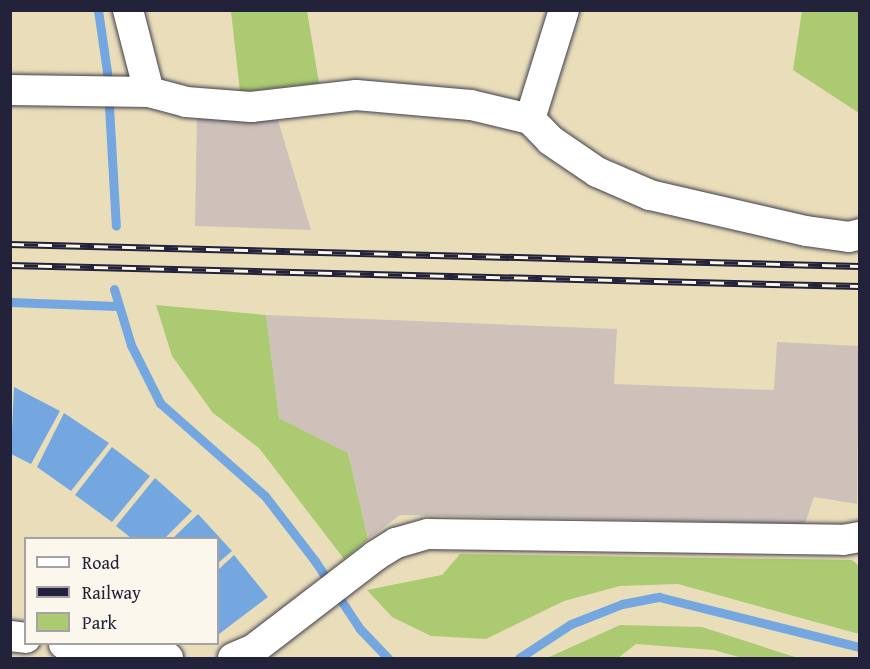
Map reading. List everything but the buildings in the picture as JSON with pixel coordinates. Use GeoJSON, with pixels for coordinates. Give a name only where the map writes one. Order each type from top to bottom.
{"type":"FeatureCollection","features":[{"type":"Feature","properties":{"kind":"street"},"geometry":{"type":"LineString","coordinates":[[128,10],[141,93]]}},
{"type":"Feature","properties":{"kind":"street"},"geometry":{"type":"LineString","coordinates":[[530,119],[564,10]]}},
{"type":"Feature","properties":{"kind":"street"},"geometry":{"type":"LineString","coordinates":[[10,90],[141,93],[186,102],[251,107],[356,95],[408,97],[471,105],[530,119],[550,140],[597,172],[650,195],[806,231],[849,237],[860,234]]}},
{"type":"Feature","properties":{"kind":"street"},"geometry":{"type":"LineString","coordinates":[[232,658],[254,649],[375,556],[396,543],[428,534],[843,540],[860,537]]}},
{"type":"Feature","properties":{"kind":"street"},"geometry":{"type":"LineString","coordinates":[[71,645],[168,658]]}},
{"type":"Feature","properties":{"kind":"shaded area"},"geometry":{"type":"Polygon","coordinates":[[[197,112],[277,117],[311,230],[195,226],[197,112]]]}},
{"type":"Feature","properties":{"kind":"shaded area"},"geometry":{"type":"Polygon","coordinates":[[[266,315],[617,329],[614,384],[774,390],[777,342],[859,346],[857,504],[814,497],[805,524],[400,515],[368,539],[348,453],[279,418],[266,315]]]}},
{"type":"Feature","properties":{"kind":"green space"},"geometry":{"type":"Polygon","coordinates":[[[231,11],[307,11],[319,83],[240,92],[231,11]]]}},
{"type":"Feature","properties":{"kind":"green space"},"geometry":{"type":"Polygon","coordinates":[[[802,11],[859,11],[859,113],[793,70],[802,11]]]}},
{"type":"Feature","properties":{"kind":"green space"},"geometry":{"type":"Polygon","coordinates":[[[156,305],[266,315],[279,418],[348,453],[368,539],[344,559],[259,448],[213,413],[172,356],[156,305]]]}},
{"type":"Feature","properties":{"kind":"green space"},"geometry":{"type":"Polygon","coordinates":[[[460,554],[852,560],[859,566],[859,634],[678,584],[620,586],[564,601],[486,639],[431,636],[392,617],[367,590],[442,575],[460,554]]]}},
{"type":"Feature","properties":{"kind":"green space"},"geometry":{"type":"Polygon","coordinates":[[[620,625],[702,627],[798,658],[742,658],[714,650],[636,644],[618,658],[547,658],[620,625]]]}},
{"type":"Feature","properties":{"kind":"water"},"geometry":{"type":"Polygon","coordinates":[[[14,387],[60,411],[31,464],[11,454],[14,387]]]}},
{"type":"Feature","properties":{"kind":"water"},"geometry":{"type":"Polygon","coordinates":[[[64,413],[109,443],[71,491],[37,467],[64,413]]]}},
{"type":"Feature","properties":{"kind":"water"},"geometry":{"type":"Polygon","coordinates":[[[112,447],[150,476],[112,522],[75,495],[112,447]]]}},
{"type":"Feature","properties":{"kind":"water"},"geometry":{"type":"Polygon","coordinates":[[[155,478],[192,511],[166,537],[130,537],[116,526],[155,478]]]}},
{"type":"Feature","properties":{"kind":"water"},"geometry":{"type":"Polygon","coordinates":[[[198,514],[232,551],[219,562],[219,537],[174,537],[198,514]]]}},
{"type":"Feature","properties":{"kind":"water"},"geometry":{"type":"Polygon","coordinates":[[[234,555],[268,597],[219,634],[219,569],[234,555]]]}},
{"type":"Feature","properties":{"kind":"waterway"},"geometry":{"type":"LineString","coordinates":[[98,10],[107,72],[116,226]]}},
{"type":"Feature","properties":{"kind":"waterway"},"geometry":{"type":"LineString","coordinates":[[114,289],[131,345],[160,403],[265,496],[315,561],[360,629],[388,658]]}},
{"type":"Feature","properties":{"kind":"waterway"},"geometry":{"type":"LineString","coordinates":[[10,302],[117,306]]}},
{"type":"Feature","properties":{"kind":"waterway"},"geometry":{"type":"LineString","coordinates":[[519,658],[571,624],[622,604],[659,597],[860,647]]}},
{"type":"Feature","properties":{"kind":"railway"},"geometry":{"type":"LineString","coordinates":[[10,244],[860,266]]}},
{"type":"Feature","properties":{"kind":"railway"},"geometry":{"type":"LineString","coordinates":[[10,265],[860,286]]}}]}
